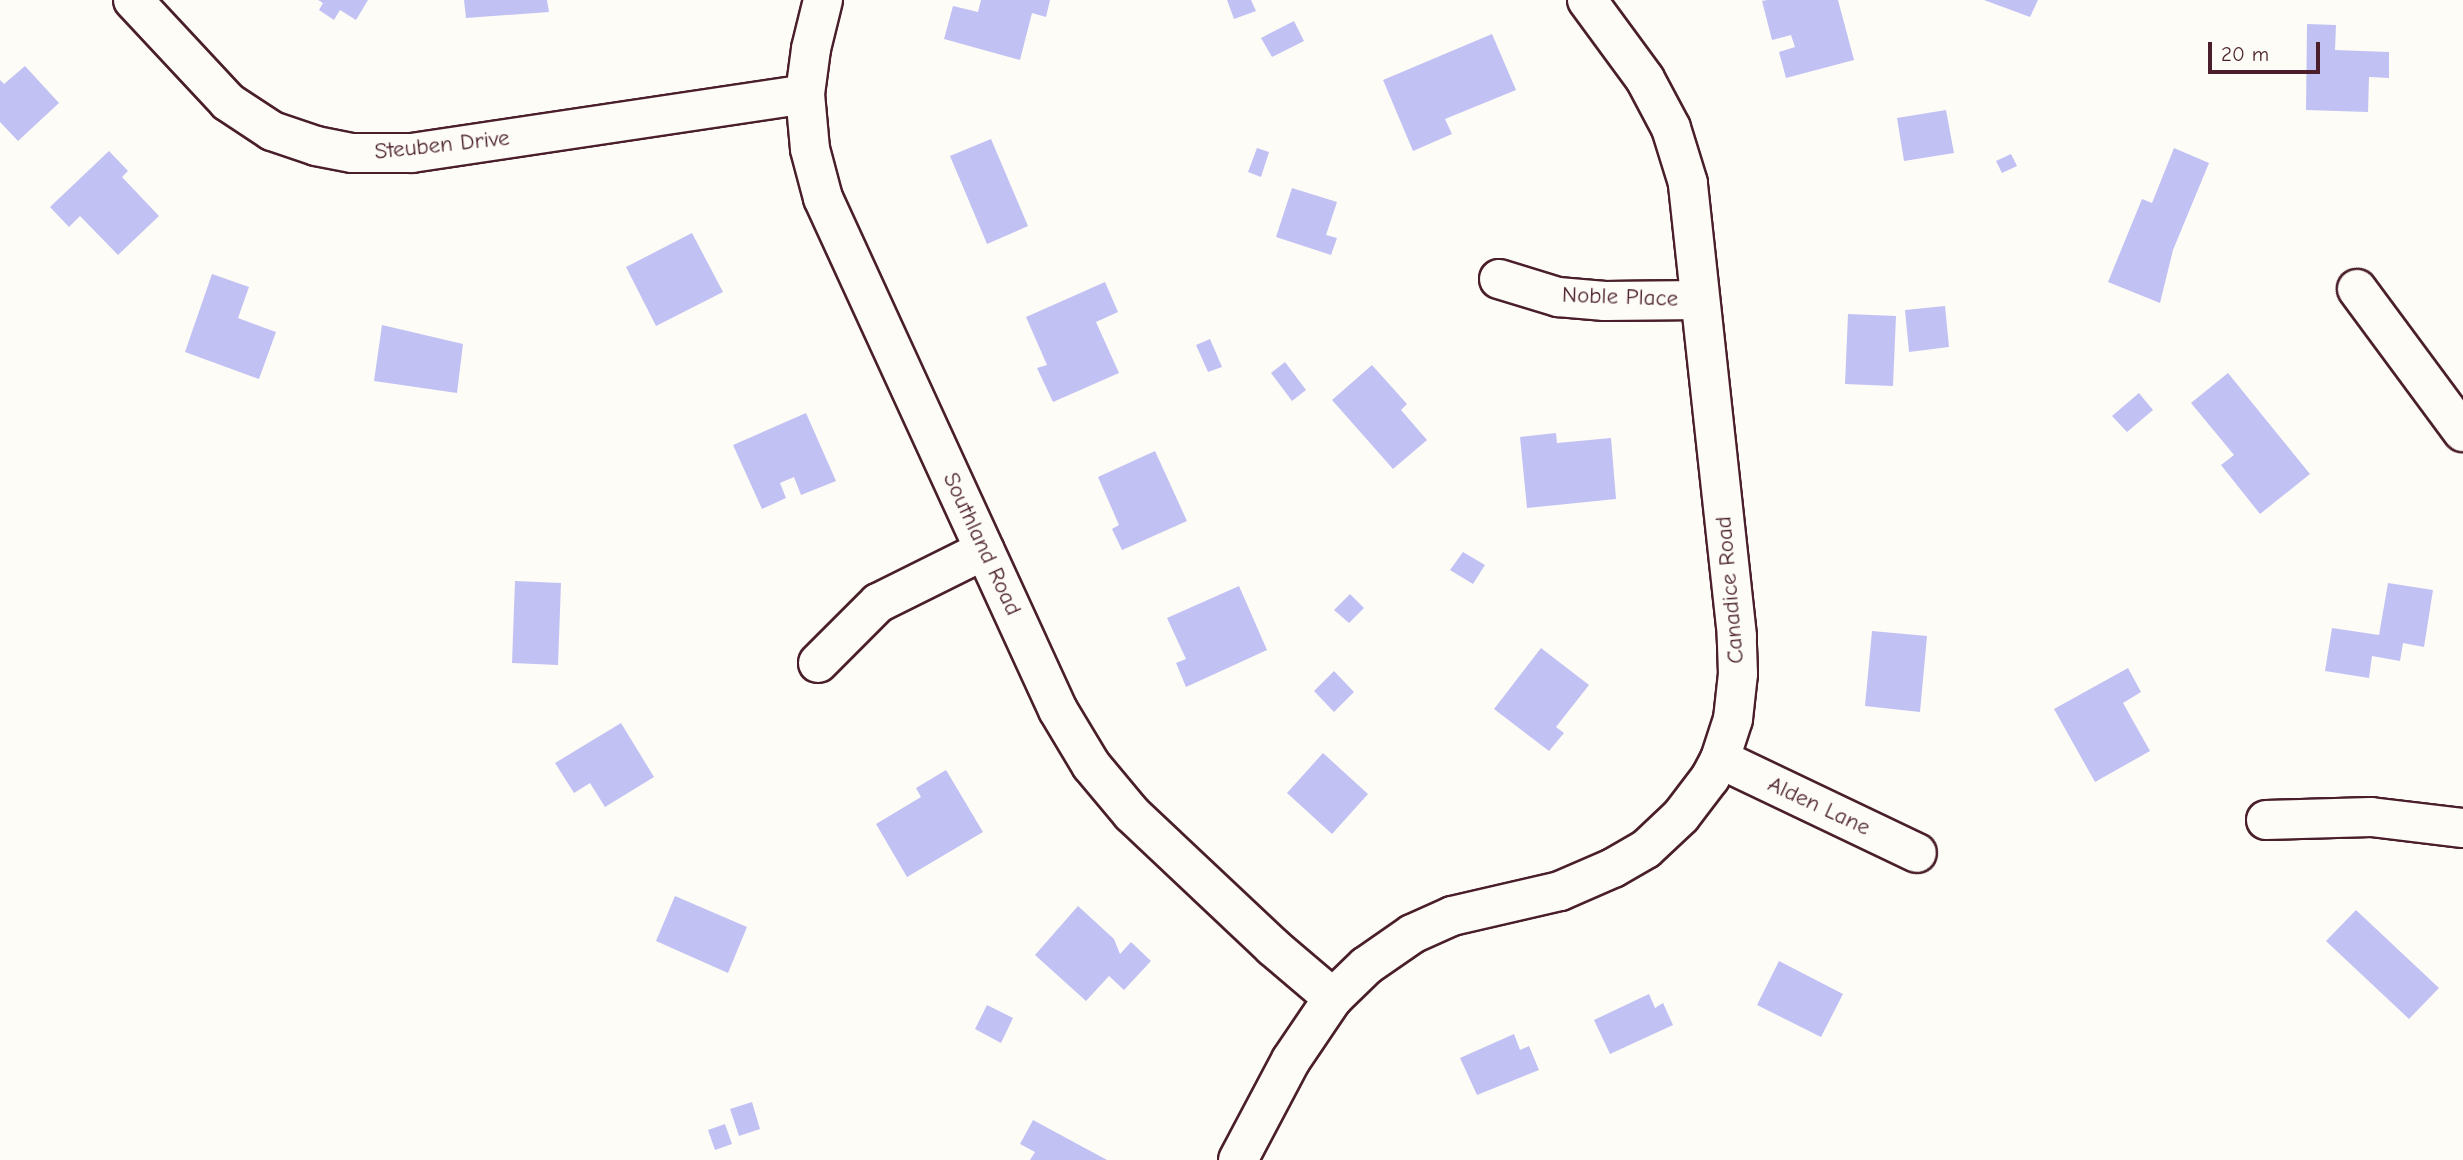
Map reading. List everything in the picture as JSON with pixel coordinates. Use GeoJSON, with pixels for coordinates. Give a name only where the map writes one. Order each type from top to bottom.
{"type":"FeatureCollection","features":[{"type":"Feature","properties":{"kind":"street","name":"Steuben Drive"},"geometry":{"type":"LineString","coordinates":[[133,0],[228,102],[272,131],[316,146],[352,153],[412,153],[805,94]]}},
{"type":"Feature","properties":{"kind":"street","name":"Southland Road"},"geometry":{"type":"LineString","coordinates":[[823,0],[811,49],[805,94],[810,149],[823,198],[1058,710],[1091,765],[1132,814],[1273,947],[1333,998]]}},
{"type":"Feature","properties":{"kind":"street","name":"Canadice Road"},"geometry":{"type":"LineString","coordinates":[[1238,1160],[1291,1060],[1333,998],[1366,965],[1412,934],[1452,916],[1560,891],[1613,868],[1646,849],[1681,816],[1720,759],[1733,719],[1738,674],[1737,636],[1688,183],[1671,128],[1645,79],[1587,0]]}},
{"type":"Feature","properties":{"kind":"street","name":"Noble Place"},"geometry":{"type":"LineString","coordinates":[[1499,279],[1558,297],[1605,301],[1700,300]]}},
{"type":"Feature","properties":{"kind":"street"},"geometry":{"type":"LineString","coordinates":[[2357,289],[2463,432]]}},
{"type":"Feature","properties":{"kind":"street"},"geometry":{"type":"LineString","coordinates":[[818,663],[878,603],[898,590],[985,550]]}},
{"type":"Feature","properties":{"kind":"street","name":"Alden Lane"},"geometry":{"type":"LineString","coordinates":[[1720,759],[1917,853]]}},
{"type":"Feature","properties":{"kind":"street"},"geometry":{"type":"LineString","coordinates":[[2266,820],[2371,817],[2463,828]]}},
{"type":"Feature","properties":{"kind":"building"},"geometry":{"type":"Polygon","coordinates":[[[318,0],[368,0],[356,20],[340,10],[334,20],[319,10],[323,3],[318,0]]]}},
{"type":"Feature","properties":{"kind":"building"},"geometry":{"type":"Polygon","coordinates":[[[464,0],[547,0],[549,12],[466,18],[464,0]]]}},
{"type":"Feature","properties":{"kind":"building"},"geometry":{"type":"Polygon","coordinates":[[[981,0],[1050,0],[1046,17],[1032,13],[1020,60],[944,39],[953,6],[978,12],[981,0]]]}},
{"type":"Feature","properties":{"kind":"building"},"geometry":{"type":"Polygon","coordinates":[[[1227,0],[1251,0],[1256,11],[1234,19],[1227,0]]]}},
{"type":"Feature","properties":{"kind":"building"},"geometry":{"type":"Polygon","coordinates":[[[1838,0],[1854,60],[1786,78],[1779,52],[1795,47],[1791,35],[1772,40],[1762,1],[1838,0]]]}},
{"type":"Feature","properties":{"kind":"building"},"geometry":{"type":"Polygon","coordinates":[[[1984,0],[2038,0],[2030,17],[1984,0]]]}},
{"type":"Feature","properties":{"kind":"building"},"geometry":{"type":"Polygon","coordinates":[[[1294,21],[1304,41],[1272,57],[1261,38],[1294,21]]]}},
{"type":"Feature","properties":{"kind":"building"},"geometry":{"type":"Polygon","coordinates":[[[2307,24],[2336,25],[2335,50],[2389,52],[2389,78],[2369,77],[2368,112],[2306,110],[2307,24]]]}},
{"type":"Feature","properties":{"kind":"building"},"geometry":{"type":"Polygon","coordinates":[[[1492,34],[1516,90],[1445,119],[1452,134],[1413,151],[1383,80],[1492,34]]]}},
{"type":"Feature","properties":{"kind":"building"},"geometry":{"type":"Polygon","coordinates":[[[25,66],[59,103],[18,141],[0,122],[0,80],[4,84],[25,66]]]}},
{"type":"Feature","properties":{"kind":"building"},"geometry":{"type":"Polygon","coordinates":[[[1946,110],[1954,153],[1904,161],[1897,118],[1946,110]]]}},
{"type":"Feature","properties":{"kind":"building"},"geometry":{"type":"Polygon","coordinates":[[[991,139],[1028,226],[987,244],[950,156],[991,139]]]}},
{"type":"Feature","properties":{"kind":"building"},"geometry":{"type":"Polygon","coordinates":[[[1257,148],[1269,152],[1261,177],[1248,172],[1257,148]]]}},
{"type":"Feature","properties":{"kind":"building"},"geometry":{"type":"Polygon","coordinates":[[[2174,148],[2209,163],[2173,250],[2160,303],[2108,282],[2142,199],[2152,203],[2174,148]]]}},
{"type":"Feature","properties":{"kind":"building"},"geometry":{"type":"Polygon","coordinates":[[[109,151],[128,171],[122,177],[159,216],[118,255],[80,216],[69,227],[50,207],[109,151]]]}},
{"type":"Feature","properties":{"kind":"building"},"geometry":{"type":"Polygon","coordinates":[[[2011,154],[2017,166],[2002,173],[1996,161],[2011,154]]]}},
{"type":"Feature","properties":{"kind":"building"},"geometry":{"type":"Polygon","coordinates":[[[1292,188],[1337,202],[1326,235],[1337,238],[1331,255],[1276,237],[1292,188]]]}},
{"type":"Feature","properties":{"kind":"building"},"geometry":{"type":"Polygon","coordinates":[[[692,233],[723,292],[656,326],[626,267],[692,233]]]}},
{"type":"Feature","properties":{"kind":"building"},"geometry":{"type":"Polygon","coordinates":[[[212,274],[249,287],[238,318],[276,332],[259,379],[185,352],[212,274]]]}},
{"type":"Feature","properties":{"kind":"building"},"geometry":{"type":"Polygon","coordinates":[[[1105,282],[1118,312],[1096,322],[1119,373],[1053,402],[1037,368],[1047,365],[1026,317],[1105,282]]]}},
{"type":"Feature","properties":{"kind":"building"},"geometry":{"type":"Polygon","coordinates":[[[1945,306],[1949,347],[1909,352],[1905,310],[1945,306]]]}},
{"type":"Feature","properties":{"kind":"building"},"geometry":{"type":"Polygon","coordinates":[[[1848,314],[1896,316],[1893,386],[1845,384],[1848,314]]]}},
{"type":"Feature","properties":{"kind":"building"},"geometry":{"type":"Polygon","coordinates":[[[382,325],[463,344],[457,393],[374,381],[382,325]]]}},
{"type":"Feature","properties":{"kind":"building"},"geometry":{"type":"Polygon","coordinates":[[[1210,339],[1222,367],[1208,372],[1196,345],[1210,339]]]}},
{"type":"Feature","properties":{"kind":"building"},"geometry":{"type":"Polygon","coordinates":[[[1285,362],[1306,390],[1292,401],[1271,373],[1285,362]]]}},
{"type":"Feature","properties":{"kind":"building"},"geometry":{"type":"Polygon","coordinates":[[[1372,365],[1407,404],[1401,410],[1427,440],[1393,469],[1332,400],[1372,365]]]}},
{"type":"Feature","properties":{"kind":"building"},"geometry":{"type":"Polygon","coordinates":[[[2228,373],[2310,474],[2260,514],[2221,465],[2234,455],[2191,403],[2228,373]]]}},
{"type":"Feature","properties":{"kind":"building"},"geometry":{"type":"Polygon","coordinates":[[[2139,393],[2153,410],[2127,432],[2112,416],[2139,393]]]}},
{"type":"Feature","properties":{"kind":"building"},"geometry":{"type":"Polygon","coordinates":[[[806,413],[836,481],[801,495],[794,477],[780,483],[786,498],[762,509],[733,445],[806,413]]]}},
{"type":"Feature","properties":{"kind":"building"},"geometry":{"type":"Polygon","coordinates":[[[1556,433],[1557,443],[1611,438],[1616,499],[1527,508],[1520,437],[1556,433]]]}},
{"type":"Feature","properties":{"kind":"building"},"geometry":{"type":"Polygon","coordinates":[[[1155,451],[1187,521],[1122,550],[1112,529],[1119,525],[1098,477],[1155,451]]]}},
{"type":"Feature","properties":{"kind":"building"},"geometry":{"type":"Polygon","coordinates":[[[1463,552],[1485,565],[1473,584],[1450,570],[1463,552]]]}},
{"type":"Feature","properties":{"kind":"building"},"geometry":{"type":"Polygon","coordinates":[[[515,581],[561,583],[558,665],[512,663],[515,581]]]}},
{"type":"Feature","properties":{"kind":"building"},"geometry":{"type":"Polygon","coordinates":[[[2388,583],[2433,590],[2424,647],[2403,643],[2400,661],[2372,656],[2369,678],[2325,671],[2332,628],[2379,635],[2388,583]]]}},
{"type":"Feature","properties":{"kind":"building"},"geometry":{"type":"Polygon","coordinates":[[[1239,586],[1267,650],[1186,687],[1176,663],[1186,659],[1167,618],[1239,586]]]}},
{"type":"Feature","properties":{"kind":"building"},"geometry":{"type":"Polygon","coordinates":[[[1350,594],[1364,608],[1349,623],[1334,610],[1350,594]]]}},
{"type":"Feature","properties":{"kind":"building"},"geometry":{"type":"Polygon","coordinates":[[[1872,631],[1927,636],[1920,712],[1865,706],[1872,631]]]}},
{"type":"Feature","properties":{"kind":"building"},"geometry":{"type":"Polygon","coordinates":[[[1541,648],[1589,685],[1556,727],[1564,733],[1549,751],[1494,709],[1541,648]]]}},
{"type":"Feature","properties":{"kind":"building"},"geometry":{"type":"Polygon","coordinates":[[[2128,668],[2141,692],[2123,703],[2150,751],[2095,782],[2054,709],[2128,668]]]}},
{"type":"Feature","properties":{"kind":"building"},"geometry":{"type":"Polygon","coordinates":[[[1334,671],[1354,692],[1334,712],[1314,691],[1334,671]]]}},
{"type":"Feature","properties":{"kind":"building"},"geometry":{"type":"Polygon","coordinates":[[[621,723],[654,777],[605,807],[590,783],[574,793],[555,763],[621,723]]]}},
{"type":"Feature","properties":{"kind":"building"},"geometry":{"type":"Polygon","coordinates":[[[1323,753],[1368,794],[1332,834],[1287,793],[1323,753]]]}},
{"type":"Feature","properties":{"kind":"building"},"geometry":{"type":"Polygon","coordinates":[[[946,770],[983,832],[907,877],[876,824],[921,797],[916,788],[946,770]]]}},
{"type":"Feature","properties":{"kind":"building"},"geometry":{"type":"Polygon","coordinates":[[[675,896],[747,927],[728,973],[656,941],[675,896]]]}},
{"type":"Feature","properties":{"kind":"building"},"geometry":{"type":"Polygon","coordinates":[[[1078,906],[1114,939],[1120,954],[1131,942],[1151,961],[1124,990],[1109,976],[1086,1001],[1035,955],[1078,906]]]}},
{"type":"Feature","properties":{"kind":"building"},"geometry":{"type":"Polygon","coordinates":[[[2356,910],[2439,988],[2409,1019],[2326,941],[2356,910]]]}},
{"type":"Feature","properties":{"kind":"building"},"geometry":{"type":"Polygon","coordinates":[[[1779,961],[1843,994],[1821,1037],[1757,1005],[1779,961]]]}},
{"type":"Feature","properties":{"kind":"building"},"geometry":{"type":"Polygon","coordinates":[[[1649,994],[1655,1008],[1663,1003],[1673,1025],[1610,1054],[1594,1020],[1649,994]]]}},
{"type":"Feature","properties":{"kind":"building"},"geometry":{"type":"Polygon","coordinates":[[[987,1005],[1013,1018],[1001,1043],[975,1029],[987,1005]]]}},
{"type":"Feature","properties":{"kind":"building"},"geometry":{"type":"Polygon","coordinates":[[[1514,1034],[1520,1050],[1529,1046],[1539,1070],[1477,1095],[1460,1058],[1514,1034]]]}},
{"type":"Feature","properties":{"kind":"building"},"geometry":{"type":"Polygon","coordinates":[[[752,1102],[760,1129],[739,1136],[730,1109],[752,1102]]]}},
{"type":"Feature","properties":{"kind":"building"},"geometry":{"type":"Polygon","coordinates":[[[1033,1120],[1107,1160],[1030,1160],[1035,1152],[1020,1144],[1033,1120]]]}},
{"type":"Feature","properties":{"kind":"building"},"geometry":{"type":"Polygon","coordinates":[[[725,1124],[732,1144],[715,1150],[708,1130],[725,1124]]]}}]}
